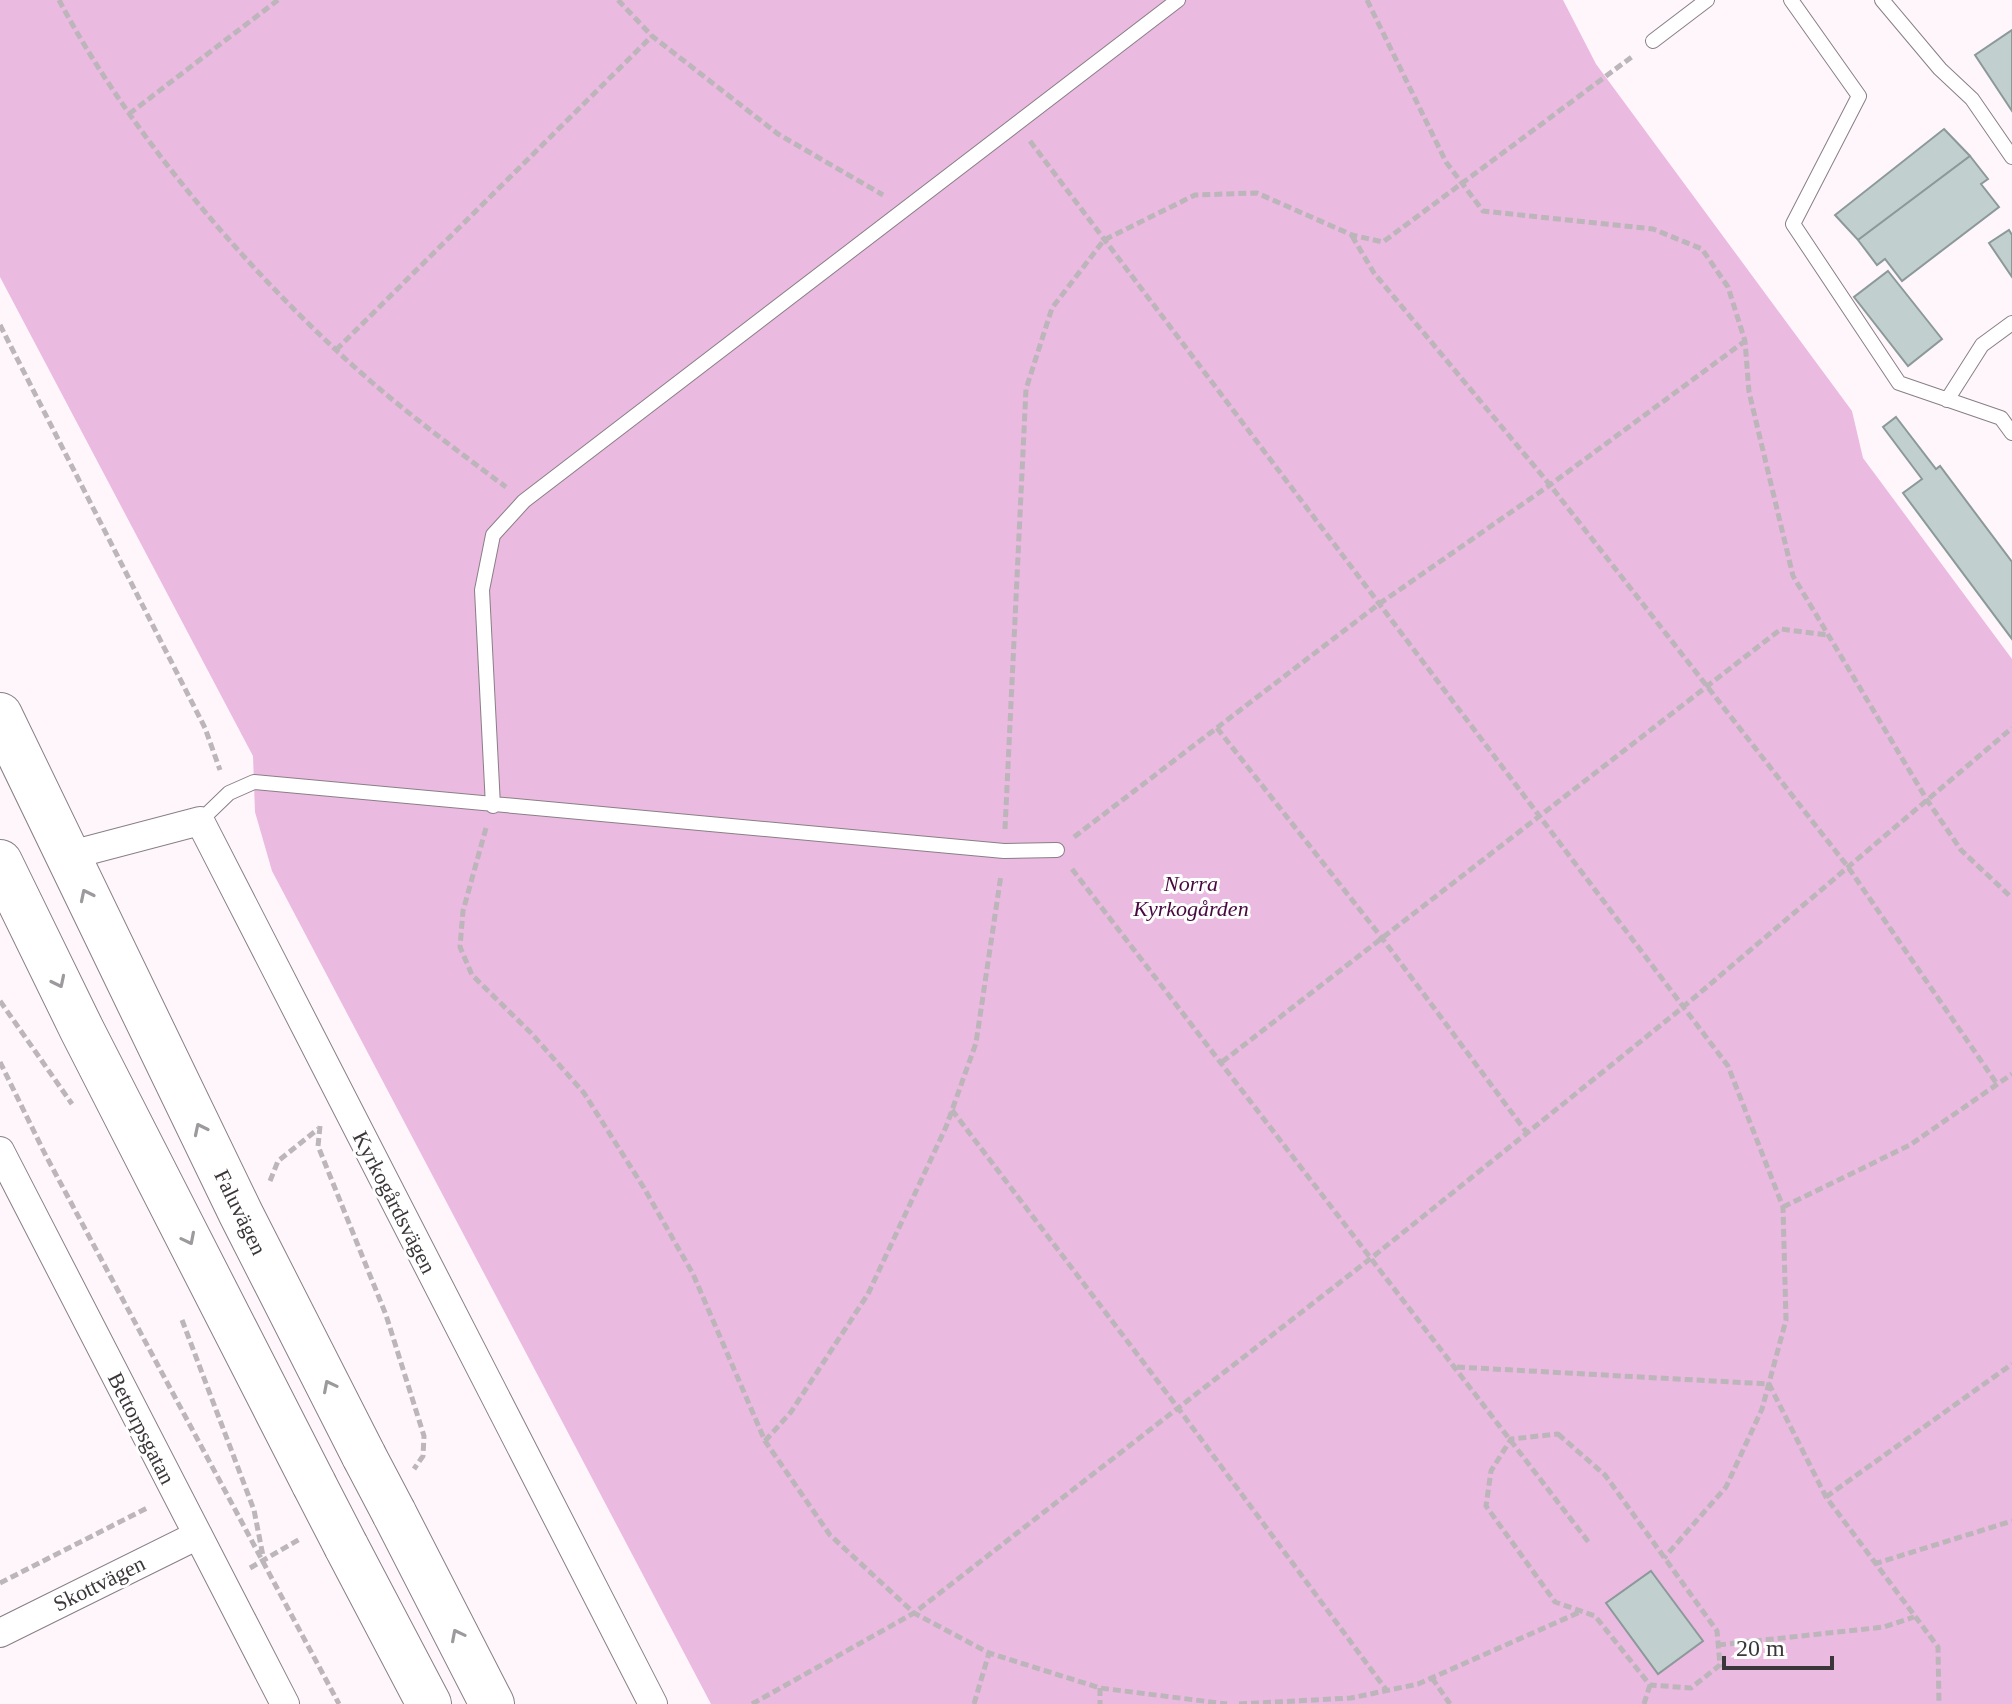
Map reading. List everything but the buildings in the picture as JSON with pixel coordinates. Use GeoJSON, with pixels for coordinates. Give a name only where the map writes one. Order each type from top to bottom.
{"type":"FeatureCollection","features":[{"type":"Feature","properties":{"kind":"highway","name":"Faluvägen"},"geometry":{"type":"LineString","coordinates":[[0,715],[241,1214],[492,1704]]}},
{"type":"Feature","properties":{"kind":"highway"},"geometry":{"type":"LineString","coordinates":[[0,862],[82,1030],[429,1704]]}},
{"type":"Feature","properties":{"kind":"street"},"geometry":{"type":"LineString","coordinates":[[67,856],[200,821]]}},
{"type":"Feature","properties":{"kind":"street","name":"Kyrkogårdsvägen"},"geometry":{"type":"LineString","coordinates":[[200,821],[653,1704]]}},
{"type":"Feature","properties":{"kind":"street","name":"Bettorpsgatan"},"geometry":{"type":"LineString","coordinates":[[0,1151],[285,1704]]}},
{"type":"Feature","properties":{"kind":"street","name":"Skottvägen"},"geometry":{"type":"LineString","coordinates":[[0,1633],[198,1535]]}},
{"type":"Feature","properties":{"kind":"lane"},"geometry":{"type":"LineString","coordinates":[[493,806],[482,590],[493,535],[524,501],[1178,0]]}},
{"type":"Feature","properties":{"kind":"lane"},"geometry":{"type":"LineString","coordinates":[[1653,41],[1707,0]]}},
{"type":"Feature","properties":{"kind":"lane"},"geometry":{"type":"LineString","coordinates":[[1791,0],[1859,96],[1793,224],[1899,383],[2001,418],[2012,433]]}},
{"type":"Feature","properties":{"kind":"lane"},"geometry":{"type":"LineString","coordinates":[[1882,0],[1940,69],[1972,99],[2012,157]]}},
{"type":"Feature","properties":{"kind":"lane"},"geometry":{"type":"LineString","coordinates":[[1947,400],[1982,345],[2012,323]]}},
{"type":"Feature","properties":{"kind":"lane"},"geometry":{"type":"LineString","coordinates":[[200,821],[229,793],[254,782],[1004,851],[1057,850]]}},
{"type":"Feature","properties":{"kind":"path"},"geometry":{"type":"LineString","coordinates":[[59,0],[129,114],[230,241],[336,350],[438,437],[524,501]]}},
{"type":"Feature","properties":{"kind":"path"},"geometry":{"type":"LineString","coordinates":[[129,114],[278,0]]}},
{"type":"Feature","properties":{"kind":"path"},"geometry":{"type":"LineString","coordinates":[[618,0],[652,36],[778,134],[907,210]]}},
{"type":"Feature","properties":{"kind":"path"},"geometry":{"type":"LineString","coordinates":[[1367,0],[1446,162],[1483,211],[1653,229],[1702,249],[1728,287],[1745,341],[1749,392],[1793,576],[1927,800],[1961,850],[2012,898]]}},
{"type":"Feature","properties":{"kind":"path"},"geometry":{"type":"LineString","coordinates":[[336,350],[652,36]]}},
{"type":"Feature","properties":{"kind":"path"},"geometry":{"type":"LineString","coordinates":[[765,1441],[791,1412],[868,1294],[952,1110],[976,1043],[1004,851],[1026,389],[1052,308],[1104,240],[1195,195],[1257,193],[1352,235],[1383,242],[1653,41]]}},
{"type":"Feature","properties":{"kind":"path"},"geometry":{"type":"LineString","coordinates":[[1018,124],[1728,1066],[1783,1207],[1786,1320],[1762,1409],[1726,1487],[1664,1558]]}},
{"type":"Feature","properties":{"kind":"path"},"geometry":{"type":"LineString","coordinates":[[1352,235],[1374,273],[1550,485],[1848,867],[1997,1084]]}},
{"type":"Feature","properties":{"kind":"path"},"geometry":{"type":"LineString","coordinates":[[0,325],[205,728]]}},
{"type":"Feature","properties":{"kind":"path"},"geometry":{"type":"LineString","coordinates":[[1590,1544],[1057,850],[1379,604],[1550,485],[1745,341]]}},
{"type":"Feature","properties":{"kind":"path"},"geometry":{"type":"LineString","coordinates":[[1222,1062],[1781,629],[1828,635]]}},
{"type":"Feature","properties":{"kind":"path"},"geometry":{"type":"LineString","coordinates":[[1217,728],[1382,938],[1527,1133]]}},
{"type":"Feature","properties":{"kind":"path"},"geometry":{"type":"LineString","coordinates":[[752,1704],[914,1613],[1370,1259],[1527,1133],[1682,1008],[2012,728]]}},
{"type":"Feature","properties":{"kind":"path"},"geometry":{"type":"LineString","coordinates":[[493,806],[463,911],[460,947],[472,975],[531,1033],[584,1093],[693,1274],[765,1441],[830,1535],[914,1613],[989,1653],[1100,1688],[1227,1704]]}},
{"type":"Feature","properties":{"kind":"path"},"geometry":{"type":"LineString","coordinates":[[0,1001],[73,1106]]}},
{"type":"Feature","properties":{"kind":"path"},"geometry":{"type":"LineString","coordinates":[[0,1062],[45,1154],[339,1704]]}},
{"type":"Feature","properties":{"kind":"path"},"geometry":{"type":"LineString","coordinates":[[1783,1207],[1910,1145],[2012,1074]]}},
{"type":"Feature","properties":{"kind":"path"},"geometry":{"type":"LineString","coordinates":[[952,1110],[1387,1691]]}},
{"type":"Feature","properties":{"kind":"path"},"geometry":{"type":"LineString","coordinates":[[270,1181],[278,1161],[319,1129]]}},
{"type":"Feature","properties":{"kind":"path"},"geometry":{"type":"LineString","coordinates":[[180,1316],[254,1510],[264,1561]]}},
{"type":"Feature","properties":{"kind":"path"},"geometry":{"type":"LineString","coordinates":[[1826,1497],[2012,1364]]}},
{"type":"Feature","properties":{"kind":"path"},"geometry":{"type":"LineString","coordinates":[[1456,1367],[1769,1384]]}},
{"type":"Feature","properties":{"kind":"path"},"geometry":{"type":"LineString","coordinates":[[1769,1384],[1826,1497],[1938,1647],[1939,1704]]}},
{"type":"Feature","properties":{"kind":"path"},"geometry":{"type":"LineString","coordinates":[[1558,1434],[1605,1475],[1717,1631],[1720,1665],[1691,1688],[1650,1685],[1595,1616],[1555,1602],[1486,1506],[1491,1471],[1511,1439],[1558,1434]]}},
{"type":"Feature","properties":{"kind":"path"},"geometry":{"type":"LineString","coordinates":[[1874,1564],[2012,1521]]}},
{"type":"Feature","properties":{"kind":"path"},"geometry":{"type":"LineString","coordinates":[[1239,1704],[1351,1698],[1387,1691],[1432,1678],[1581,1611]]}},
{"type":"Feature","properties":{"kind":"path"},"geometry":{"type":"LineString","coordinates":[[1718,1645],[1884,1627],[1914,1617]]}},
{"type":"Feature","properties":{"kind":"path"},"geometry":{"type":"LineString","coordinates":[[974,1704],[989,1653]]}},
{"type":"Feature","properties":{"kind":"path"},"geometry":{"type":"LineString","coordinates":[[1432,1678],[1450,1704]]}},
{"type":"Feature","properties":{"kind":"path"},"geometry":{"type":"LineString","coordinates":[[1644,1704],[1650,1685]]}},
{"type":"Feature","properties":{"kind":"path"},"geometry":{"type":"LineString","coordinates":[[1100,1688],[1100,1704]]}},
{"type":"Feature","properties":{"kind":"green space","name":"Norra Kyrkogården"},"geometry":{"type":"Polygon","coordinates":[[[0,0],[1563,0],[1596,64],[1852,411],[1863,458],[2012,659],[2012,1704],[711,1704],[272,871],[255,812],[253,756],[0,277],[0,0]]]}}]}
